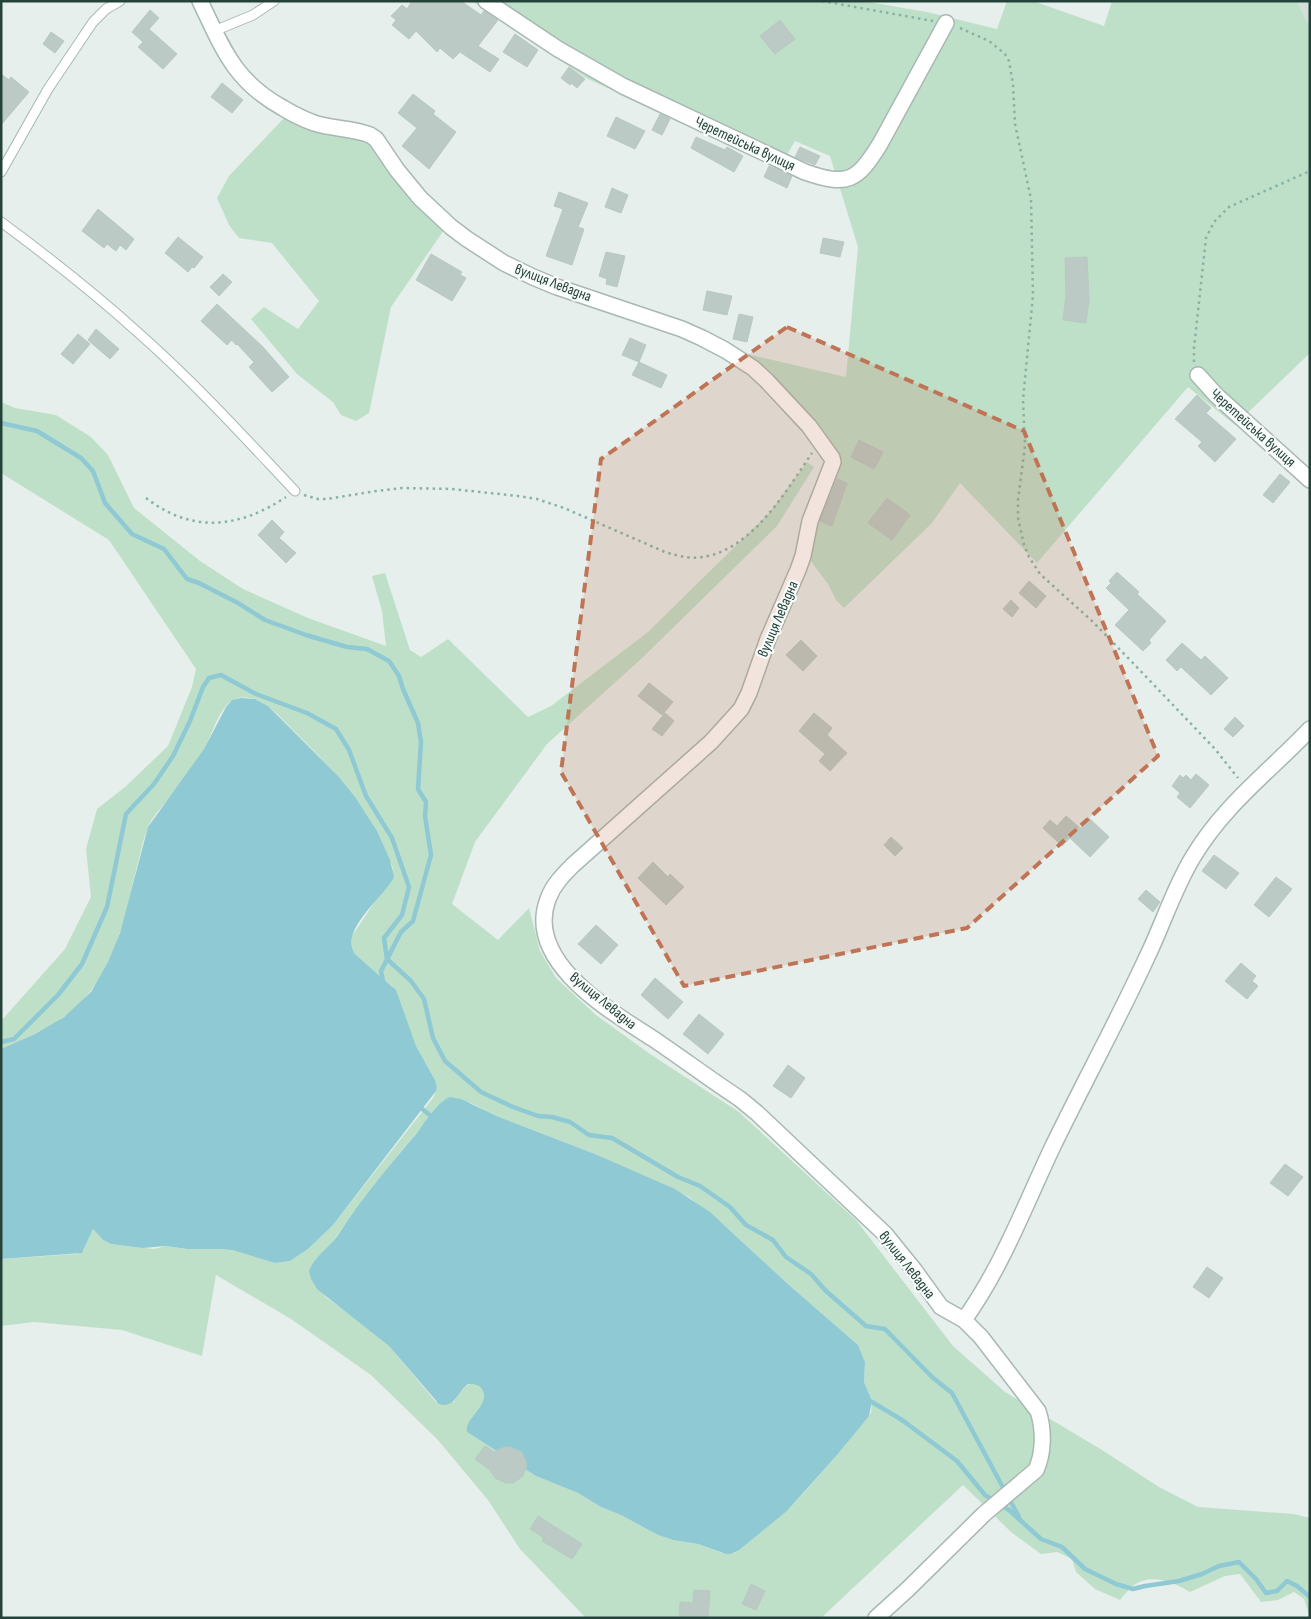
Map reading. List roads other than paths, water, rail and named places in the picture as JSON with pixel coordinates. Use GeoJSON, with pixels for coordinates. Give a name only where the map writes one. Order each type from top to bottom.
{"type":"FeatureCollection","features":[{"type":"Feature","properties":{"kind":"street","name":"вулиця Левадна"},"geometry":{"type":"LineString","coordinates":[[200,1],[231,63],[256,91],[308,121],[323,126],[370,135],[376,139],[397,170],[420,198],[451,227],[504,263],[549,284],[660,321],[710,342],[758,373],[778,391],[830,453],[833,462],[814,511],[798,570],[768,639],[745,702],[726,727],[711,742],[560,878],[548,900],[545,912],[546,934],[556,958],[572,978],[613,1013],[757,1113],[808,1159],[885,1234],[915,1271],[941,1308],[964,1320],[981,1337],[1038,1411],[1042,1423],[1042,1436],[1039,1463],[1032,1475],[984,1514],[876,1618]]}},
{"type":"Feature","properties":{"kind":"street","name":"Черетейська вулиця"},"geometry":{"type":"LineString","coordinates":[[486,1],[558,49],[623,86],[797,168],[816,176],[834,180],[851,178],[868,163],[946,23]]}},
{"type":"Feature","properties":{"kind":"street","name":"Черетейська вулиця"},"geometry":{"type":"LineString","coordinates":[[1198,375],[1216,395],[1310,480]]}},
{"type":"Feature","properties":{"kind":"street"},"geometry":{"type":"LineString","coordinates":[[964,1320],[986,1287],[1019,1223],[1053,1146],[1147,957],[1186,871],[1210,833],[1247,789],[1310,730]]}},
{"type":"Feature","properties":{"kind":"lane"},"geometry":{"type":"LineString","coordinates":[[1,172],[48,89],[93,22],[106,9],[120,1]]}},
{"type":"Feature","properties":{"kind":"lane"},"geometry":{"type":"LineString","coordinates":[[214,31],[253,15],[274,1]]}},
{"type":"Feature","properties":{"kind":"lane"},"geometry":{"type":"LineString","coordinates":[[1,222],[49,257],[144,338],[210,402],[295,491]]}},
{"type":"Feature","properties":{"kind":"water"},"geometry":{"type":"Polygon","coordinates":[[[241,698],[255,699],[268,706],[338,776],[355,797],[377,831],[390,860],[394,877],[357,925],[351,945],[355,954],[396,990],[416,1046],[435,1080],[436,1091],[333,1225],[308,1249],[290,1261],[275,1263],[232,1250],[187,1249],[166,1246],[143,1248],[111,1244],[103,1240],[93,1229],[82,1253],[1,1259],[1,1049],[35,1034],[64,1017],[91,992],[108,962],[120,933],[148,827],[204,749],[226,707],[232,700],[241,698]]]}},
{"type":"Feature","properties":{"kind":"water"},"geometry":{"type":"Polygon","coordinates":[[[450,1097],[461,1099],[499,1117],[595,1154],[675,1189],[710,1212],[858,1345],[865,1362],[864,1382],[872,1401],[869,1416],[787,1511],[739,1550],[726,1554],[698,1544],[673,1540],[658,1535],[621,1515],[601,1507],[578,1493],[536,1476],[467,1432],[468,1424],[484,1398],[481,1387],[468,1384],[452,1402],[444,1405],[439,1404],[389,1346],[317,1289],[311,1279],[309,1271],[311,1266],[335,1239],[431,1113],[445,1099],[450,1097]]]}},
{"type":"Feature","properties":{"kind":"waterway"},"geometry":{"type":"LineString","coordinates":[[1,423],[37,431],[81,458],[93,471],[105,503],[132,534],[164,549],[187,579],[238,603],[265,620],[347,647],[367,649],[389,661],[399,676],[418,723],[421,742],[418,789],[426,802],[425,816],[431,855],[413,921],[401,932],[381,971],[383,981]]}},
{"type":"Feature","properties":{"kind":"waterway"},"geometry":{"type":"LineString","coordinates":[[1,1042],[14,1039],[58,995],[82,964],[107,907],[126,814],[154,784],[173,756],[190,721],[203,687],[209,678],[221,675],[256,694],[307,713],[336,729],[349,750],[366,796],[392,838],[409,887],[402,915],[384,938],[387,959],[411,981],[424,999],[433,1038],[445,1061],[481,1092],[538,1116],[552,1117],[570,1122],[589,1135],[612,1138],[678,1177],[700,1186],[730,1207],[746,1225],[773,1240],[786,1257],[811,1274],[826,1291],[866,1326],[885,1329],[932,1377],[952,1393],[1019,1517]]}},
{"type":"Feature","properties":{"kind":"waterway"},"geometry":{"type":"LineString","coordinates":[[421,1106],[435,1119]]}},
{"type":"Feature","properties":{"kind":"waterway"},"geometry":{"type":"LineString","coordinates":[[867,1399],[902,1420],[957,1461],[985,1495],[1009,1510],[1041,1539],[1062,1547],[1085,1569],[1116,1584],[1133,1589],[1179,1581],[1202,1574],[1219,1566],[1239,1562],[1256,1579],[1266,1593],[1277,1591],[1287,1581],[1297,1586],[1310,1597]]}}]}
